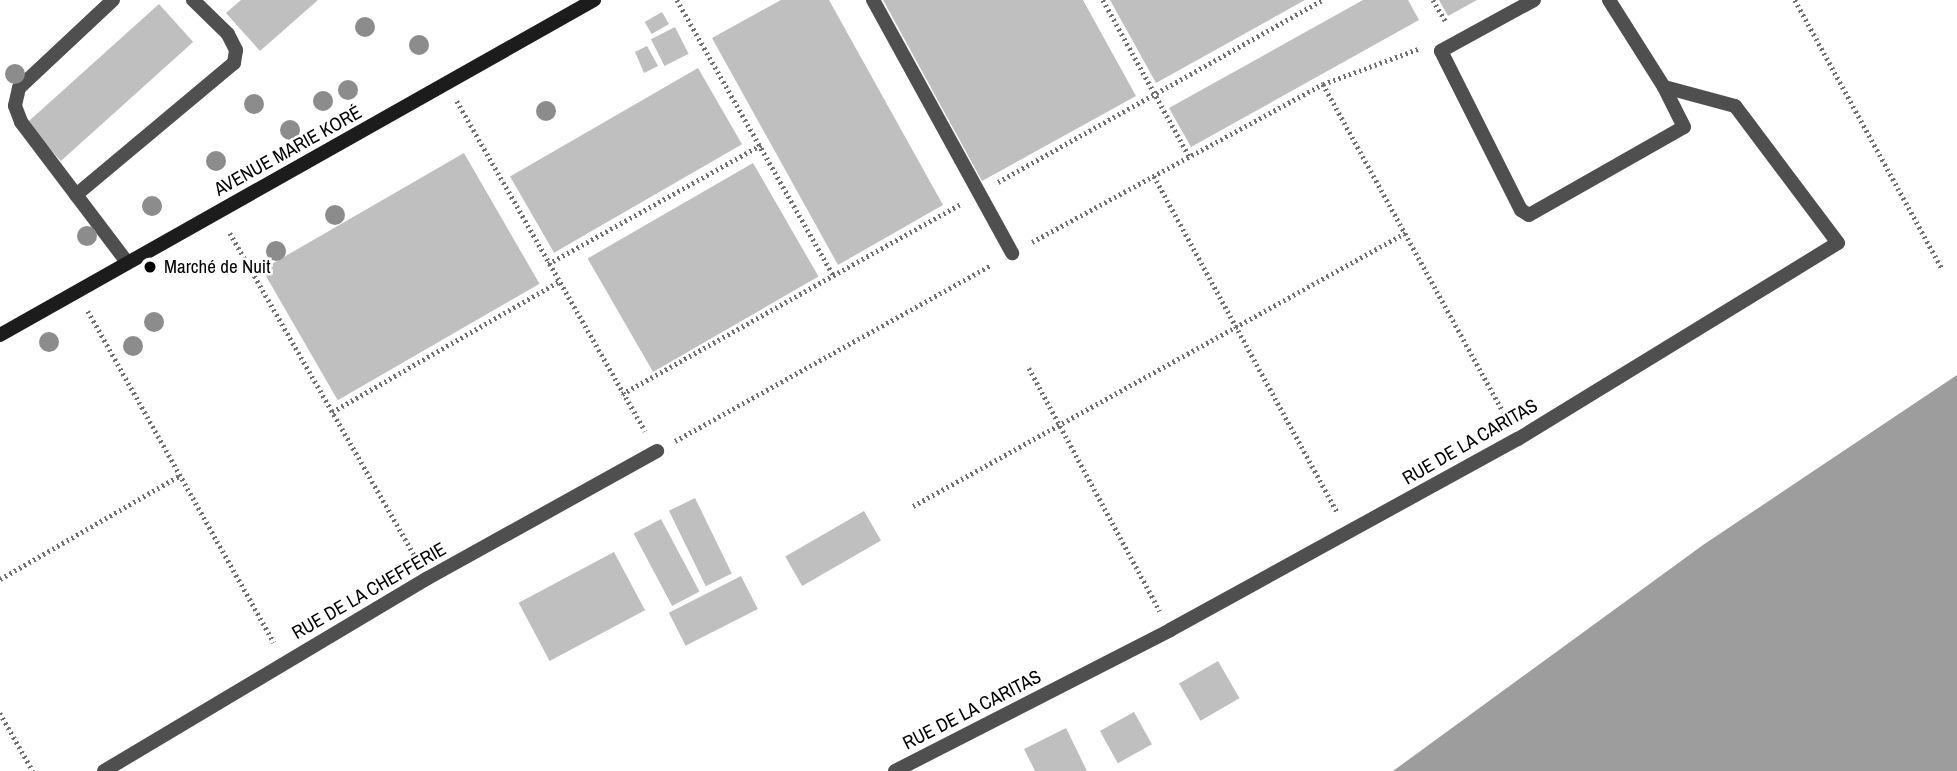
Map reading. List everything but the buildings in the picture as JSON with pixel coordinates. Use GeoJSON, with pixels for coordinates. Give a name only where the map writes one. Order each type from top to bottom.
{"type":"FeatureCollection","features":[{"type":"Feature","properties":{"kind":"main road","name":"AVENUE MARIE KORÉ"},"geometry":{"type":"LineString","coordinates":[[0,335],[217,211],[448,85],[594,0]]}},
{"type":"Feature","properties":{"kind":"street"},"geometry":{"type":"LineString","coordinates":[[113,0],[19,88],[15,106],[21,122],[127,262]]}},
{"type":"Feature","properties":{"kind":"street"},"geometry":{"type":"LineString","coordinates":[[76,195],[234,63],[236,50],[228,34],[193,0]]}},
{"type":"Feature","properties":{"kind":"street"},"geometry":{"type":"LineString","coordinates":[[873,0],[1012,253]]}},
{"type":"Feature","properties":{"kind":"street"},"geometry":{"type":"LineString","coordinates":[[1534,0],[1441,51],[1524,214],[1530,215],[1682,130],[1685,124],[1609,0]]}},
{"type":"Feature","properties":{"kind":"street","name":"RUE DE LA CARITAS"},"geometry":{"type":"LineString","coordinates":[[895,771],[1170,630],[1518,439],[1838,243],[1735,106],[1664,87]]}},
{"type":"Feature","properties":{"kind":"street","name":"RUE DE LA CHEFFERIE"},"geometry":{"type":"LineString","coordinates":[[104,771],[428,578],[657,451]]}},
{"type":"Feature","properties":{"kind":"path"},"geometry":{"type":"LineString","coordinates":[[677,0],[833,275]]}},
{"type":"Feature","properties":{"kind":"path"},"geometry":{"type":"LineString","coordinates":[[1103,0],[1189,156]]}},
{"type":"Feature","properties":{"kind":"path"},"geometry":{"type":"LineString","coordinates":[[1795,0],[1942,269]]}},
{"type":"Feature","properties":{"kind":"path"},"geometry":{"type":"LineString","coordinates":[[448,85],[558,282],[657,451],[1323,84],[1408,50],[1441,51]]}},
{"type":"Feature","properties":{"kind":"path"},"geometry":{"type":"LineString","coordinates":[[1323,84],[1518,439]]}},
{"type":"Feature","properties":{"kind":"path"},"geometry":{"type":"LineString","coordinates":[[548,264],[761,145]]}},
{"type":"Feature","properties":{"kind":"path"},"geometry":{"type":"LineString","coordinates":[[1154,176],[1348,533]]}},
{"type":"Feature","properties":{"kind":"path"},"geometry":{"type":"LineString","coordinates":[[217,211],[428,578]]}},
{"type":"Feature","properties":{"kind":"path"},"geometry":{"type":"LineString","coordinates":[[913,506],[1405,233]]}},
{"type":"Feature","properties":{"kind":"path"},"geometry":{"type":"LineString","coordinates":[[332,412],[558,282]]}},
{"type":"Feature","properties":{"kind":"path"},"geometry":{"type":"LineString","coordinates":[[77,291],[285,661]]}},
{"type":"Feature","properties":{"kind":"path"},"geometry":{"type":"LineString","coordinates":[[1029,368],[1170,630]]}},
{"type":"Feature","properties":{"kind":"path"},"geometry":{"type":"LineString","coordinates":[[0,579],[179,476]]}},
{"type":"Feature","properties":{"kind":"path"},"geometry":{"type":"LineString","coordinates":[[0,713],[33,771]]}},
{"type":"Feature","properties":{"kind":"shaded area"},"geometry":{"type":"Polygon","coordinates":[[[1957,375],[1957,771],[1393,771],[1703,545],[1957,375]]]}},
{"type":"Feature","properties":{"kind":"place","name":"Marché de Nuit"},"geometry":{"type":"Point","coordinates":[150,267]}}]}
